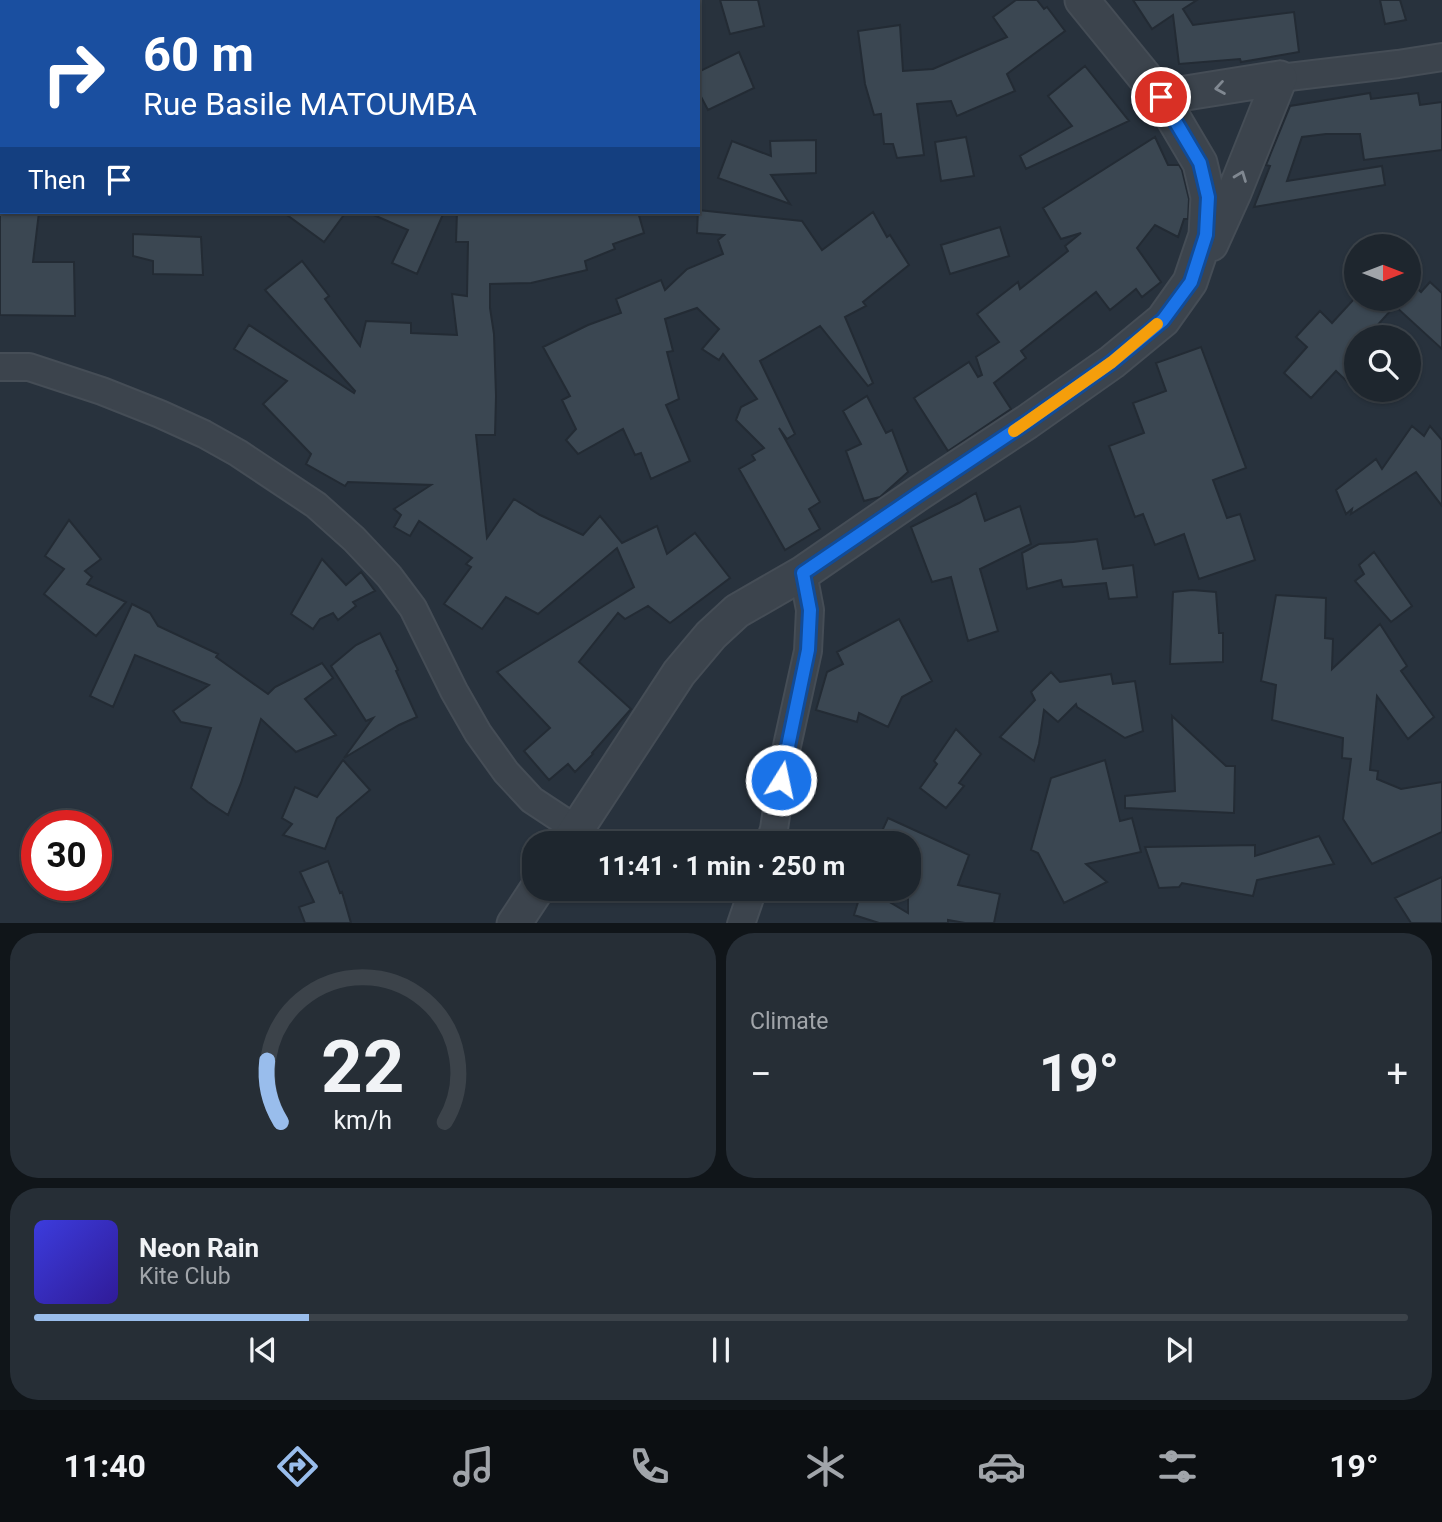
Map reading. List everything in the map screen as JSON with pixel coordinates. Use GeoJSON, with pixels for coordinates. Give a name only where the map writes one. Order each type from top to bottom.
{"type":"FeatureCollection","features":[{"type":"Feature","properties":{"kind":"street"},"geometry":{"type":"LineString","coordinates":[[1082,0],[1161,97],[1200,163],[1208,197],[1206,235],[1191,282]]}},
{"type":"Feature","properties":{"kind":"street"},"geometry":{"type":"LineString","coordinates":[[1161,97],[1442,57]]}},
{"type":"Feature","properties":{"kind":"street"},"geometry":{"type":"LineString","coordinates":[[575,831],[679,673],[711,635],[737,611],[803,573],[1027,422],[1112,362],[1163,320],[1191,282],[1214,238],[1280,78]]}},
{"type":"Feature","properties":{"kind":"street"},"geometry":{"type":"LineString","coordinates":[[0,367],[29,367],[160,414],[227,447],[316,505],[389,576],[413,608],[478,733],[506,772],[566,831]]}},
{"type":"Feature","properties":{"kind":"street"},"geometry":{"type":"LineString","coordinates":[[773,831],[785,755],[808,650],[810,610],[803,573]]}},
{"type":"Feature","properties":{"kind":"street"},"geometry":{"type":"LineString","coordinates":[[514,923],[529,901]]}},
{"type":"Feature","properties":{"kind":"street"},"geometry":{"type":"LineString","coordinates":[[741,923],[749,901]]}},
{"type":"Feature","properties":{"kind":"building"},"geometry":{"type":"Polygon","coordinates":[[[720,0],[758,0],[764,26],[730,34],[720,0]]]}},
{"type":"Feature","properties":{"kind":"building"},"geometry":{"type":"Polygon","coordinates":[[[1016,0],[1037,0],[1044,9],[1047,7],[1065,31],[1007,74],[1015,91],[957,116],[951,101],[917,104],[924,155],[897,158],[893,144],[884,144],[881,114],[874,115],[865,84],[858,31],[900,25],[903,71],[933,69],[1007,37],[993,17],[1016,0]]]}},
{"type":"Feature","properties":{"kind":"building"},"geometry":{"type":"Polygon","coordinates":[[[1133,0],[1197,0],[1183,9],[1193,25],[1294,12],[1299,52],[1241,62],[1240,59],[1179,64],[1173,15],[1152,29],[1133,0]]]}},
{"type":"Feature","properties":{"kind":"building"},"geometry":{"type":"Polygon","coordinates":[[[1380,0],[1400,0],[1406,20],[1385,24],[1380,0]]]}},
{"type":"Feature","properties":{"kind":"building"},"geometry":{"type":"Polygon","coordinates":[[[739,52],[754,88],[708,110],[700,95],[700,71],[739,52]]]}},
{"type":"Feature","properties":{"kind":"building"},"geometry":{"type":"Polygon","coordinates":[[[1085,66],[1129,121],[1026,169],[1020,156],[1072,126],[1048,96],[1085,66]]]}},
{"type":"Feature","properties":{"kind":"building"},"geometry":{"type":"Polygon","coordinates":[[[1370,93],[1371,99],[1418,93],[1420,105],[1442,102],[1442,150],[1364,160],[1360,134],[1302,137],[1287,181],[1382,166],[1385,185],[1254,207],[1270,166],[1266,165],[1290,106],[1370,93]]]}},
{"type":"Feature","properties":{"kind":"building"},"geometry":{"type":"Polygon","coordinates":[[[966,137],[974,176],[941,181],[935,142],[966,137]]]}},
{"type":"Feature","properties":{"kind":"building"},"geometry":{"type":"Polygon","coordinates":[[[1155,137],[1168,165],[1179,165],[1182,170],[1189,199],[1188,219],[1184,219],[1178,237],[1155,225],[1137,248],[1161,282],[1142,297],[1136,289],[1110,310],[1096,292],[1021,351],[1026,358],[994,383],[1011,409],[948,451],[914,398],[969,362],[978,377],[982,375],[976,357],[999,342],[977,314],[1018,282],[1020,289],[1068,251],[1065,246],[1081,233],[1061,239],[1043,208],[1155,137]]]}},
{"type":"Feature","properties":{"kind":"building"},"geometry":{"type":"Polygon","coordinates":[[[816,140],[816,173],[771,175],[790,204],[718,178],[732,141],[771,156],[770,141],[816,140]]]}},
{"type":"Feature","properties":{"kind":"building"},"geometry":{"type":"Polygon","coordinates":[[[700,210],[802,221],[822,250],[873,212],[887,237],[890,235],[909,265],[863,302],[866,306],[845,317],[873,383],[868,386],[820,326],[760,361],[795,434],[787,439],[779,428],[820,502],[809,509],[820,529],[785,550],[739,469],[755,460],[752,455],[764,448],[736,420],[741,407],[757,399],[723,354],[719,360],[702,349],[719,329],[697,308],[665,319],[673,351],[667,352],[679,399],[666,405],[690,461],[651,479],[641,453],[635,455],[623,429],[578,454],[566,440],[576,429],[562,400],[570,396],[543,347],[588,325],[621,313],[616,299],[661,280],[665,290],[687,269],[723,254],[718,240],[724,235],[697,233],[700,210]]]}},
{"type":"Feature","properties":{"kind":"building"},"geometry":{"type":"Polygon","coordinates":[[[0,214],[39,214],[33,262],[74,262],[75,316],[0,315],[0,214]]]}},
{"type":"Feature","properties":{"kind":"building"},"geometry":{"type":"Polygon","coordinates":[[[286,214],[345,214],[324,242],[286,214]]]}},
{"type":"Feature","properties":{"kind":"building"},"geometry":{"type":"Polygon","coordinates":[[[372,214],[443,214],[417,274],[392,263],[408,230],[372,214]]]}},
{"type":"Feature","properties":{"kind":"building"},"geometry":{"type":"Polygon","coordinates":[[[457,214],[639,214],[644,233],[613,244],[615,249],[585,261],[587,270],[531,283],[490,284],[494,334],[495,435],[476,435],[487,538],[514,499],[540,515],[583,535],[600,516],[622,543],[657,526],[667,554],[695,533],[730,578],[670,623],[648,606],[625,619],[618,613],[579,662],[631,709],[575,772],[568,764],[549,780],[524,751],[550,728],[497,672],[634,587],[617,548],[538,614],[506,597],[482,629],[444,604],[471,567],[466,564],[472,558],[419,521],[410,536],[394,527],[401,515],[394,509],[431,485],[348,482],[345,486],[306,464],[311,454],[263,404],[287,381],[234,349],[249,325],[354,393],[265,290],[302,261],[329,296],[325,299],[360,346],[366,321],[411,323],[411,333],[457,335],[452,294],[467,296],[468,242],[456,242],[457,214]]]}},
{"type":"Feature","properties":{"kind":"building"},"geometry":{"type":"Polygon","coordinates":[[[1000,227],[1009,256],[950,274],[941,245],[1000,227]]]}},
{"type":"Feature","properties":{"kind":"building"},"geometry":{"type":"Polygon","coordinates":[[[133,234],[201,237],[203,275],[153,274],[153,261],[133,256],[133,234]]]}},
{"type":"Feature","properties":{"kind":"building"},"geometry":{"type":"Polygon","coordinates":[[[1430,282],[1442,293],[1442,349],[1421,330],[1421,325],[1416,325],[1402,312],[1421,312],[1421,292],[1430,282]]]}},
{"type":"Feature","properties":{"kind":"building"},"geometry":{"type":"Polygon","coordinates":[[[1344,310],[1389,312],[1378,325],[1344,325],[1344,379],[1336,371],[1311,398],[1284,373],[1307,347],[1296,337],[1320,311],[1332,323],[1344,310]]]}},
{"type":"Feature","properties":{"kind":"building"},"geometry":{"type":"Polygon","coordinates":[[[1201,347],[1246,468],[1213,480],[1227,518],[1240,514],[1255,560],[1199,579],[1184,534],[1155,545],[1143,514],[1135,517],[1109,446],[1144,433],[1133,403],[1166,391],[1156,363],[1201,347]]]}},
{"type":"Feature","properties":{"kind":"building"},"geometry":{"type":"Polygon","coordinates":[[[867,396],[886,433],[892,430],[908,472],[880,497],[864,501],[846,451],[861,444],[843,411],[867,396]]]}},
{"type":"Feature","properties":{"kind":"building"},"geometry":{"type":"Polygon","coordinates":[[[1412,426],[1424,436],[1430,426],[1442,440],[1442,506],[1416,472],[1351,514],[1352,509],[1346,514],[1336,490],[1376,459],[1382,469],[1412,426]]]}},
{"type":"Feature","properties":{"kind":"building"},"geometry":{"type":"Polygon","coordinates":[[[976,493],[985,521],[1020,506],[1031,544],[980,569],[998,631],[968,641],[951,577],[932,582],[911,527],[976,493]]]}},
{"type":"Feature","properties":{"kind":"building"},"geometry":{"type":"Polygon","coordinates":[[[69,520],[101,559],[85,571],[92,577],[87,584],[126,602],[96,636],[44,594],[64,569],[45,556],[69,520]]]}},
{"type":"Feature","properties":{"kind":"building"},"geometry":{"type":"Polygon","coordinates":[[[1097,539],[1103,569],[1133,565],[1137,597],[1109,599],[1106,583],[1063,587],[1061,580],[1027,589],[1022,553],[1039,544],[1097,539]]]}},
{"type":"Feature","properties":{"kind":"building"},"geometry":{"type":"Polygon","coordinates":[[[1374,552],[1412,606],[1391,622],[1355,581],[1364,574],[1359,565],[1374,552]]]}},
{"type":"Feature","properties":{"kind":"building"},"geometry":{"type":"Polygon","coordinates":[[[322,559],[346,585],[361,572],[375,591],[353,602],[356,606],[338,620],[333,613],[320,619],[313,629],[291,614],[322,559]]]}},
{"type":"Feature","properties":{"kind":"building"},"geometry":{"type":"Polygon","coordinates":[[[1173,592],[1216,592],[1219,633],[1223,633],[1223,662],[1170,664],[1173,592]]]}},
{"type":"Feature","properties":{"kind":"building"},"geometry":{"type":"Polygon","coordinates":[[[1276,595],[1326,598],[1325,638],[1333,639],[1332,669],[1380,624],[1407,666],[1401,671],[1434,717],[1408,739],[1377,696],[1370,770],[1378,771],[1377,779],[1401,789],[1442,782],[1442,832],[1372,864],[1343,819],[1351,759],[1342,758],[1343,738],[1272,720],[1276,685],[1261,681],[1276,595]]]}},
{"type":"Feature","properties":{"kind":"building"},"geometry":{"type":"Polygon","coordinates":[[[132,604],[150,613],[158,626],[218,654],[216,657],[268,694],[275,687],[322,663],[333,678],[305,699],[336,735],[296,752],[261,719],[228,815],[191,788],[211,728],[181,722],[173,711],[209,685],[135,655],[113,707],[90,696],[132,604]]]}},
{"type":"Feature","properties":{"kind":"building"},"geometry":{"type":"Polygon","coordinates":[[[899,619],[932,681],[902,697],[888,727],[859,713],[857,722],[816,710],[827,672],[843,664],[837,652],[899,619]]]}},
{"type":"Feature","properties":{"kind":"building"},"geometry":{"type":"Polygon","coordinates":[[[380,633],[417,717],[344,758],[373,718],[366,721],[331,666],[356,645],[380,633]]]}},
{"type":"Feature","properties":{"kind":"building"},"geometry":{"type":"Polygon","coordinates":[[[1051,672],[1060,682],[1111,674],[1113,684],[1135,681],[1143,731],[1125,738],[1076,704],[1058,722],[1044,710],[1034,761],[1000,737],[1035,700],[1031,692],[1051,672]]]}},
{"type":"Feature","properties":{"kind":"building"},"geometry":{"type":"Polygon","coordinates":[[[1172,716],[1226,766],[1235,766],[1234,813],[1125,808],[1125,796],[1175,791],[1172,716]]]}},
{"type":"Feature","properties":{"kind":"building"},"geometry":{"type":"Polygon","coordinates":[[[956,729],[981,754],[959,783],[964,786],[946,808],[920,788],[937,764],[934,761],[956,729]]]}},
{"type":"Feature","properties":{"kind":"building"},"geometry":{"type":"Polygon","coordinates":[[[343,760],[370,790],[337,818],[325,849],[283,835],[292,824],[282,818],[295,787],[317,797],[343,760]]]}},
{"type":"Feature","properties":{"kind":"building"},"geometry":{"type":"Polygon","coordinates":[[[1105,760],[1120,821],[1132,818],[1141,852],[1086,864],[1107,882],[1064,903],[1038,853],[1031,850],[1051,778],[1105,760]]]}},
{"type":"Feature","properties":{"kind":"building"},"geometry":{"type":"Polygon","coordinates":[[[888,818],[916,831],[882,831],[888,818]]]}},
{"type":"Feature","properties":{"kind":"building"},"geometry":{"type":"Polygon","coordinates":[[[921,833],[969,855],[958,885],[1000,894],[994,923],[948,920],[948,923],[879,923],[854,915],[858,901],[888,901],[908,913],[908,901],[921,901],[921,833]]]}},
{"type":"Feature","properties":{"kind":"building"},"geometry":{"type":"Polygon","coordinates":[[[1319,836],[1334,864],[1257,880],[1253,896],[1182,883],[1179,887],[1159,888],[1145,847],[1255,845],[1255,856],[1319,836]]]}},
{"type":"Feature","properties":{"kind":"building"},"geometry":{"type":"Polygon","coordinates":[[[328,861],[340,893],[342,892],[351,923],[305,923],[299,907],[314,902],[300,872],[328,861]]]}},
{"type":"Feature","properties":{"kind":"building"},"geometry":{"type":"Polygon","coordinates":[[[1442,877],[1442,923],[1411,923],[1395,898],[1442,877]]]}},
{"type":"Feature","properties":{"kind":"slow traffic"},"geometry":{"type":"LineString","coordinates":[[1014,431],[1112,362],[1157,324]]}},
{"type":"Feature","properties":{"kind":"route"},"geometry":{"type":"LineString","coordinates":[[781,780],[808,650],[810,610],[803,573],[1112,362],[1163,320],[1191,282],[1206,235],[1208,197],[1200,163],[1161,97]]}}]}
